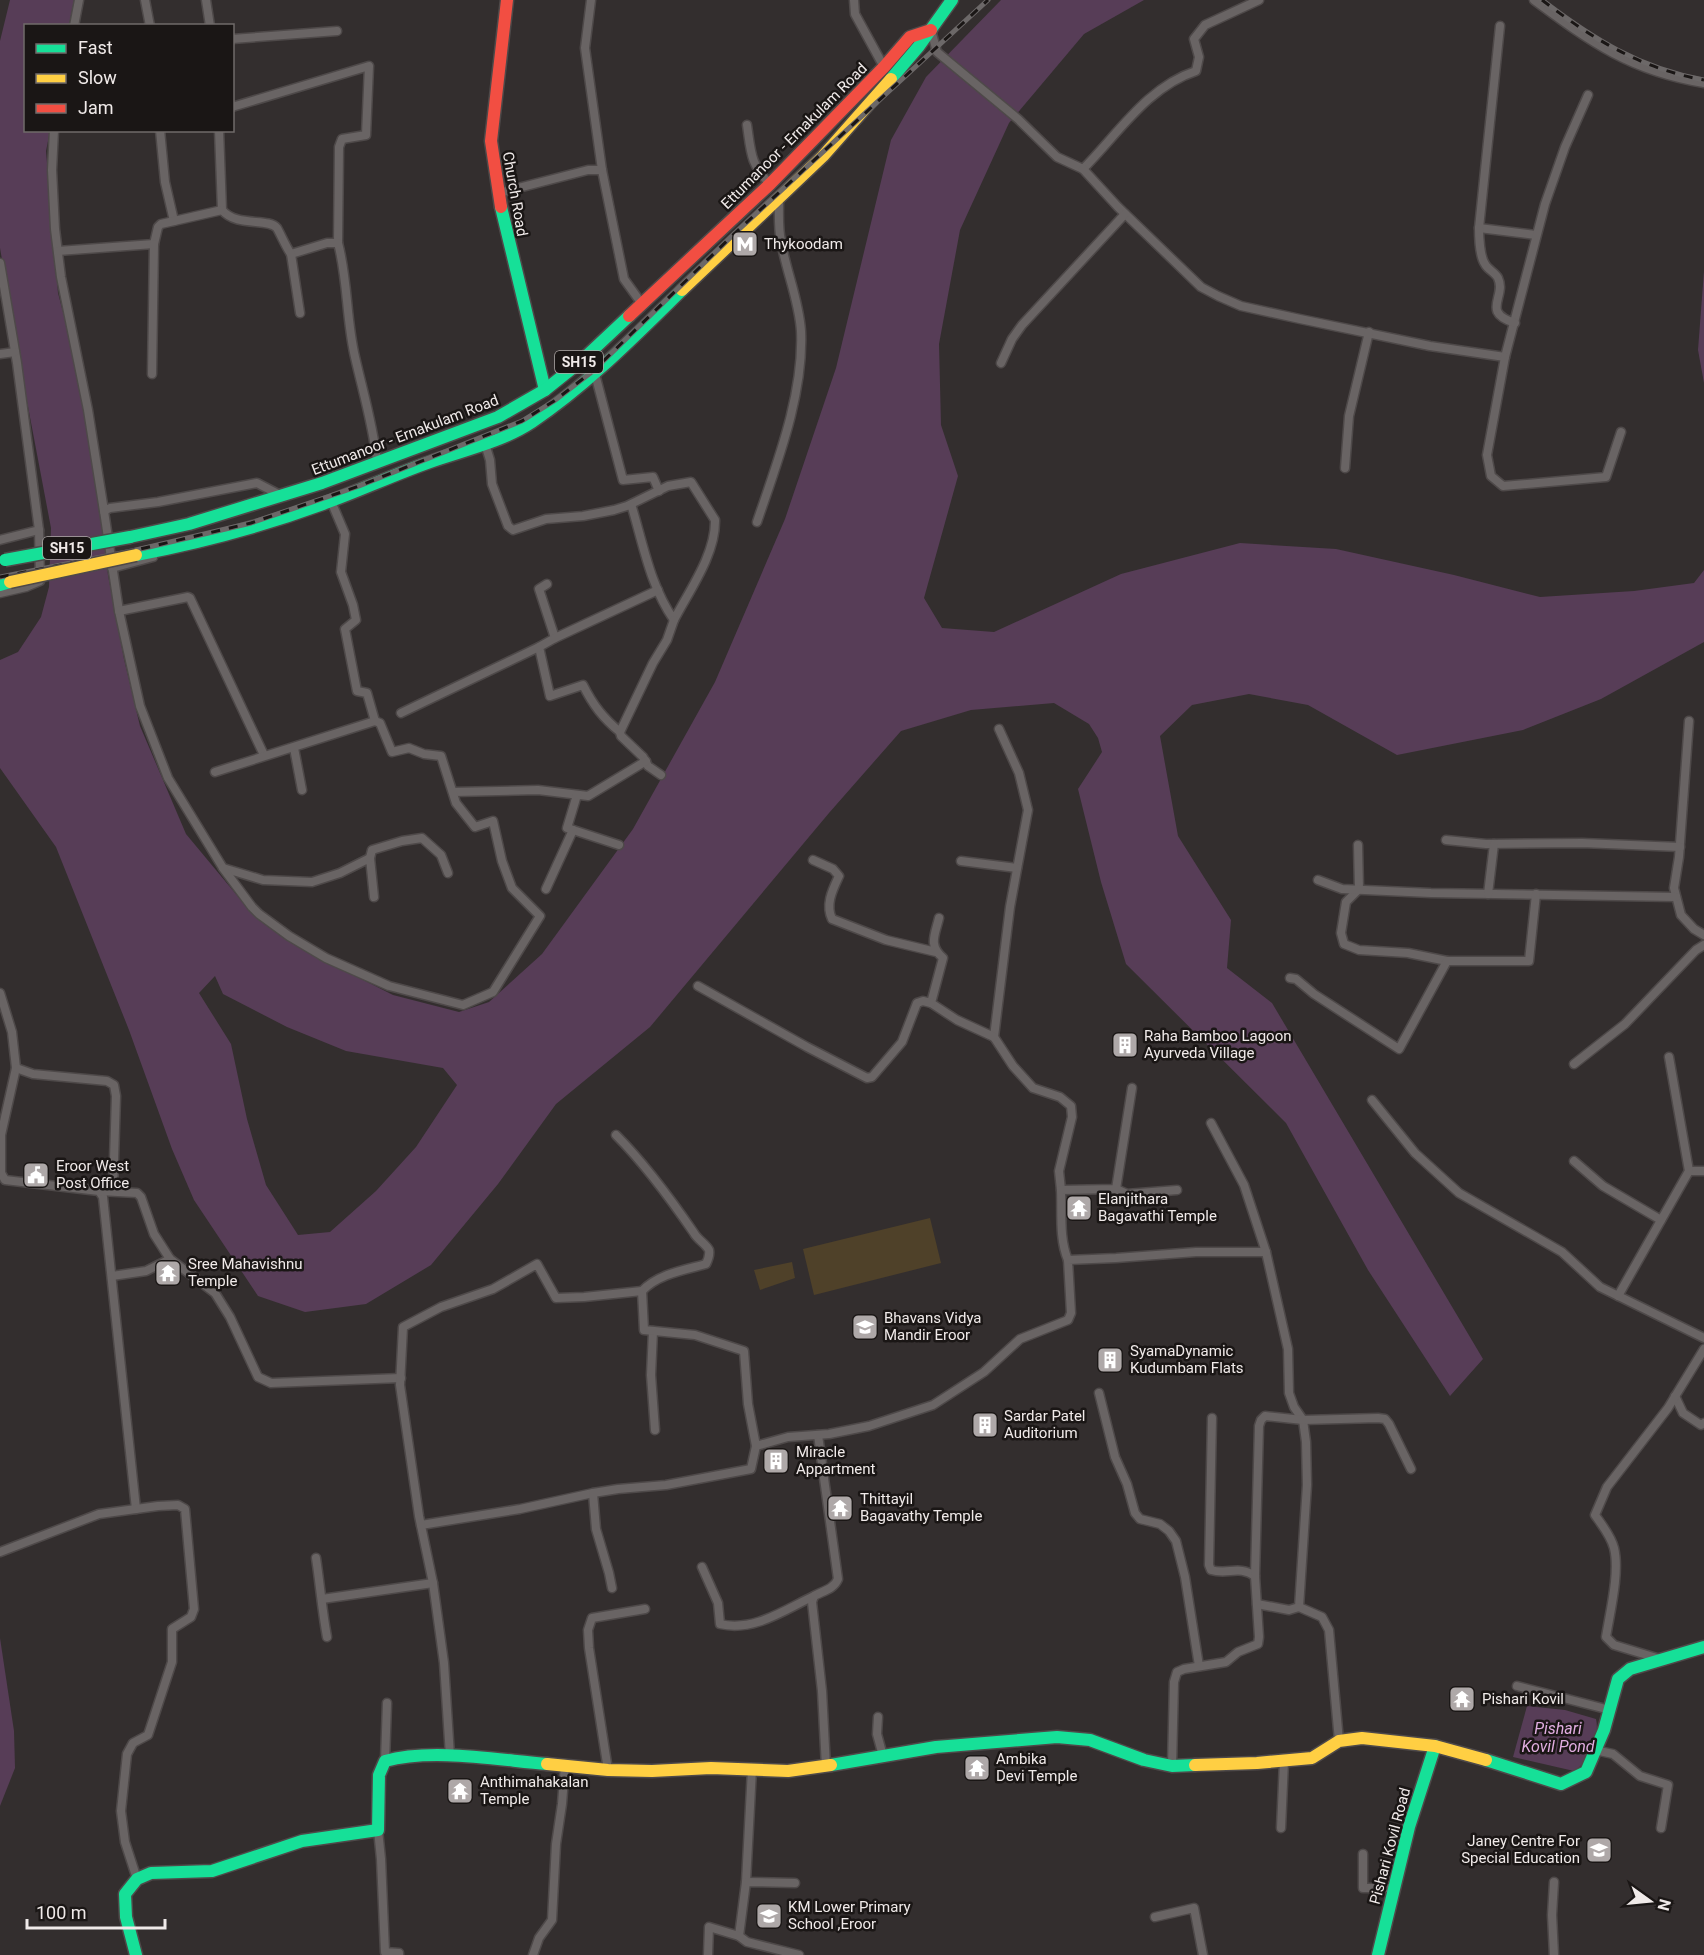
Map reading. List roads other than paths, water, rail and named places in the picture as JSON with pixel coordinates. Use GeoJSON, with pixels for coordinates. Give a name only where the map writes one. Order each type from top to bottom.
{"type":"FeatureCollection","features":[{"type":"Feature","properties":{"kind":"street"},"geometry":{"type":"LineString","coordinates":[[75,24],[79,0]]}},
{"type":"Feature","properties":{"kind":"street"},"geometry":{"type":"LineString","coordinates":[[145,0],[150,24]]}},
{"type":"Feature","properties":{"kind":"street"},"geometry":{"type":"LineString","coordinates":[[206,0],[210,24]]}},
{"type":"Feature","properties":{"kind":"street","name":"Church Road"},"geometry":{"type":"LineString","coordinates":[[507,0],[490,141],[504,225],[545,390]]}},
{"type":"Feature","properties":{"kind":"street"},"geometry":{"type":"LineString","coordinates":[[591,0],[585,48],[602,170],[624,279],[642,304]]}},
{"type":"Feature","properties":{"kind":"street"},"geometry":{"type":"LineString","coordinates":[[854,0],[855,14],[884,67]]}},
{"type":"Feature","properties":{"kind":"street","name":"Ettumanoor - Ernakulam Road"},"geometry":{"type":"LineString","coordinates":[[2,561],[189,524],[282,496],[498,417],[545,390],[580,362],[770,184],[884,67],[910,37],[931,30],[952,0]]}},
{"type":"Feature","properties":{"kind":"street"},"geometry":{"type":"LineString","coordinates":[[1083,169],[1155,92],[1179,77],[1196,72],[1199,57],[1194,39],[1205,25],[1259,0]]}},
{"type":"Feature","properties":{"kind":"street"},"geometry":{"type":"LineString","coordinates":[[1534,0],[1608,52],[1642,67],[1704,83]]}},
{"type":"Feature","properties":{"kind":"street"},"geometry":{"type":"LineString","coordinates":[[1500,26],[1479,228],[1484,264],[1497,276],[1499,282],[1497,312],[1501,317],[1515,323]]}},
{"type":"Feature","properties":{"kind":"street"},"geometry":{"type":"LineString","coordinates":[[931,30],[937,52],[1018,119],[1057,157],[1083,169],[1125,214],[1201,287],[1242,306],[1430,345],[1505,357]]}},
{"type":"Feature","properties":{"kind":"street"},"geometry":{"type":"LineString","coordinates":[[5,584],[188,545],[245,530],[485,444],[530,423],[595,374],[779,200],[823,156],[931,30]]}},
{"type":"Feature","properties":{"kind":"street"},"geometry":{"type":"LineString","coordinates":[[234,39],[337,31]]}},
{"type":"Feature","properties":{"kind":"street"},"geometry":{"type":"LineString","coordinates":[[234,106],[369,66],[366,135],[342,139],[339,147],[338,243],[343,262],[355,357],[370,416],[377,461]]}},
{"type":"Feature","properties":{"kind":"street"},"geometry":{"type":"LineString","coordinates":[[1588,94],[1565,147],[1536,235],[1505,357],[1487,455],[1491,476],[1503,486],[1606,477],[1621,432]]}},
{"type":"Feature","properties":{"kind":"street"},"geometry":{"type":"LineString","coordinates":[[747,125],[752,157],[757,171],[770,184]]}},
{"type":"Feature","properties":{"kind":"street"},"geometry":{"type":"LineString","coordinates":[[54,132],[51,152],[58,251],[88,410],[119,611],[140,706],[168,778],[223,868],[259,914],[289,936],[326,958],[388,986],[463,1005],[493,992],[540,916],[512,888],[502,861],[493,821],[475,827],[456,803],[441,756],[424,754],[409,748],[392,752],[380,723],[375,721],[215,772]]}},
{"type":"Feature","properties":{"kind":"street"},"geometry":{"type":"LineString","coordinates":[[160,132],[165,182],[174,221]]}},
{"type":"Feature","properties":{"kind":"street"},"geometry":{"type":"LineString","coordinates":[[219,132],[222,210],[228,217],[247,222],[266,223],[276,228],[291,254],[300,313]]}},
{"type":"Feature","properties":{"kind":"street"},"geometry":{"type":"LineString","coordinates":[[499,193],[588,171],[602,170]]}},
{"type":"Feature","properties":{"kind":"street"},"geometry":{"type":"LineString","coordinates":[[757,522],[778,460],[792,406],[801,356],[801,328],[780,240],[779,200]]}},
{"type":"Feature","properties":{"kind":"street"},"geometry":{"type":"LineString","coordinates":[[152,374],[154,244],[158,227],[161,224],[222,210]]}},
{"type":"Feature","properties":{"kind":"street"},"geometry":{"type":"LineString","coordinates":[[1001,363],[1012,339],[1022,325],[1125,214]]}},
{"type":"Feature","properties":{"kind":"street"},"geometry":{"type":"LineString","coordinates":[[1479,228],[1536,235]]}},
{"type":"Feature","properties":{"kind":"street"},"geometry":{"type":"LineString","coordinates":[[291,254],[327,243],[338,243]]}},
{"type":"Feature","properties":{"kind":"street"},"geometry":{"type":"LineString","coordinates":[[58,251],[154,244]]}},
{"type":"Feature","properties":{"kind":"street"},"geometry":{"type":"LineString","coordinates":[[0,263],[17,363],[39,530],[40,581],[0,593]]}},
{"type":"Feature","properties":{"kind":"street"},"geometry":{"type":"LineString","coordinates":[[1346,468],[1349,416],[1369,332]]}},
{"type":"Feature","properties":{"kind":"street"},"geometry":{"type":"LineString","coordinates":[[0,354],[15,352]]}},
{"type":"Feature","properties":{"kind":"street"},"geometry":{"type":"LineString","coordinates":[[595,374],[623,480],[653,477],[659,491]]}},
{"type":"Feature","properties":{"kind":"street"},"geometry":{"type":"LineString","coordinates":[[485,444],[490,460],[492,484],[510,529],[517,529],[546,519],[596,514],[631,504],[684,482],[691,483],[715,520],[715,528],[702,569],[674,620],[667,640],[653,663],[620,732]]}},
{"type":"Feature","properties":{"kind":"street"},"geometry":{"type":"LineString","coordinates":[[409,451],[415,468]]}},
{"type":"Feature","properties":{"kind":"street"},"geometry":{"type":"LineString","coordinates":[[104,511],[110,508],[158,502],[257,483],[282,496]]}},
{"type":"Feature","properties":{"kind":"street"},"geometry":{"type":"LineString","coordinates":[[331,501],[345,534],[341,572],[356,620],[345,629],[357,691],[366,693],[375,721]]}},
{"type":"Feature","properties":{"kind":"street"},"geometry":{"type":"LineString","coordinates":[[631,504],[658,590],[674,620]]}},
{"type":"Feature","properties":{"kind":"street"},"geometry":{"type":"LineString","coordinates":[[112,568],[284,523],[301,510]]}},
{"type":"Feature","properties":{"kind":"street"},"geometry":{"type":"LineString","coordinates":[[0,540],[39,530]]}},
{"type":"Feature","properties":{"kind":"street"},"geometry":{"type":"LineString","coordinates":[[547,584],[539,589],[555,638]]}},
{"type":"Feature","properties":{"kind":"street"},"geometry":{"type":"LineString","coordinates":[[401,713],[658,590]]}},
{"type":"Feature","properties":{"kind":"street"},"geometry":{"type":"LineString","coordinates":[[119,611],[190,598],[264,755]]}},
{"type":"Feature","properties":{"kind":"street"},"geometry":{"type":"LineString","coordinates":[[539,647],[550,696],[583,685],[594,706],[603,717],[620,732],[621,736],[654,771],[661,775]]}},
{"type":"Feature","properties":{"kind":"street"},"geometry":{"type":"LineString","coordinates":[[1689,721],[1680,847],[1674,888],[1682,915],[1694,929],[1704,935]]}},
{"type":"Feature","properties":{"kind":"street"},"geometry":{"type":"LineString","coordinates":[[994,1037],[1017,868],[1028,810],[1019,773],[999,729]]}},
{"type":"Feature","properties":{"kind":"street"},"geometry":{"type":"LineString","coordinates":[[294,748],[302,790]]}},
{"type":"Feature","properties":{"kind":"street"},"geometry":{"type":"LineString","coordinates":[[453,792],[538,790],[588,796],[646,761]]}},
{"type":"Feature","properties":{"kind":"street"},"geometry":{"type":"LineString","coordinates":[[577,795],[567,828],[619,845]]}},
{"type":"Feature","properties":{"kind":"street"},"geometry":{"type":"LineString","coordinates":[[546,889],[573,830]]}},
{"type":"Feature","properties":{"kind":"street"},"geometry":{"type":"LineString","coordinates":[[374,897],[370,858],[372,850],[422,838],[441,855],[448,873]]}},
{"type":"Feature","properties":{"kind":"street"},"geometry":{"type":"LineString","coordinates":[[1446,840],[1494,844],[1582,843],[1680,847]]}},
{"type":"Feature","properties":{"kind":"street"},"geometry":{"type":"LineString","coordinates":[[1488,894],[1494,844]]}},
{"type":"Feature","properties":{"kind":"street"},"geometry":{"type":"LineString","coordinates":[[1358,845],[1359,890],[1346,902],[1341,933],[1344,944],[1359,950],[1408,953],[1448,961],[1529,961],[1536,894]]}},
{"type":"Feature","properties":{"kind":"street"},"geometry":{"type":"LineString","coordinates":[[223,868],[263,880],[312,882],[340,873],[370,858]]}},
{"type":"Feature","properties":{"kind":"street"},"geometry":{"type":"LineString","coordinates":[[813,860],[833,869],[838,876],[828,911],[832,919],[886,940],[936,952],[943,958],[931,1003]]}},
{"type":"Feature","properties":{"kind":"street"},"geometry":{"type":"LineString","coordinates":[[961,861],[1017,868]]}},
{"type":"Feature","properties":{"kind":"street"},"geometry":{"type":"LineString","coordinates":[[1318,880],[1342,889],[1359,890],[1676,897]]}},
{"type":"Feature","properties":{"kind":"street"},"geometry":{"type":"LineString","coordinates":[[936,952],[933,944],[939,918]]}},
{"type":"Feature","properties":{"kind":"street"},"geometry":{"type":"LineString","coordinates":[[1574,1064],[1625,1024],[1696,950],[1704,945]]}},
{"type":"Feature","properties":{"kind":"street"},"geometry":{"type":"LineString","coordinates":[[1290,978],[1399,1049],[1448,961]]}},
{"type":"Feature","properties":{"kind":"street"},"geometry":{"type":"LineString","coordinates":[[698,986],[867,1078],[872,1077],[902,1042],[917,1003],[923,1001],[931,1003],[964,1024],[994,1037],[1033,1088],[1060,1097],[1071,1106],[1072,1118],[1059,1171],[1062,1230],[1068,1260],[1071,1313],[1068,1320],[1020,1339],[984,1372],[933,1405],[869,1426],[788,1437],[756,1446]]}},
{"type":"Feature","properties":{"kind":"street"},"geometry":{"type":"LineString","coordinates":[[0,993],[12,1032],[16,1068],[1,1135],[3,1180],[137,1193],[141,1197],[154,1234],[170,1259],[215,1293],[230,1317],[258,1377],[271,1383],[400,1378]]}},
{"type":"Feature","properties":{"kind":"street"},"geometry":{"type":"LineString","coordinates":[[1618,1296],[1689,1171],[1669,1057]]}},
{"type":"Feature","properties":{"kind":"street"},"geometry":{"type":"LineString","coordinates":[[16,1068],[33,1074],[107,1081],[114,1085],[116,1096],[113,1191]]}},
{"type":"Feature","properties":{"kind":"street"},"geometry":{"type":"LineString","coordinates":[[1116,1189],[1132,1089]]}},
{"type":"Feature","properties":{"kind":"street"},"geometry":{"type":"LineString","coordinates":[[1372,1100],[1415,1153],[1459,1193],[1562,1252],[1600,1287],[1704,1338]]}},
{"type":"Feature","properties":{"kind":"street"},"geometry":{"type":"LineString","coordinates":[[1211,1123],[1244,1185],[1266,1252],[1288,1349],[1288,1393],[1294,1407],[1304,1420],[1307,1485],[1299,1608]]}},
{"type":"Feature","properties":{"kind":"street"},"geometry":{"type":"LineString","coordinates":[[450,1756],[444,1663],[400,1378],[403,1327],[441,1307],[493,1289],[537,1264],[555,1298],[642,1291],[659,1278],[706,1264],[709,1250],[696,1236],[643,1162],[616,1135]]}},
{"type":"Feature","properties":{"kind":"street"},"geometry":{"type":"LineString","coordinates":[[1574,1161],[1603,1186],[1661,1220]]}},
{"type":"Feature","properties":{"kind":"street"},"geometry":{"type":"LineString","coordinates":[[1689,1171],[1704,1171]]}},
{"type":"Feature","properties":{"kind":"street"},"geometry":{"type":"LineString","coordinates":[[1061,1190],[1116,1189],[1127,1194],[1177,1190]]}},
{"type":"Feature","properties":{"kind":"street"},"geometry":{"type":"LineString","coordinates":[[99,1191],[103,1197],[136,1509]]}},
{"type":"Feature","properties":{"kind":"street"},"geometry":{"type":"LineString","coordinates":[[1068,1260],[1196,1252],[1266,1252]]}},
{"type":"Feature","properties":{"kind":"street"},"geometry":{"type":"LineString","coordinates":[[112,1276],[146,1271],[170,1259]]}},
{"type":"Feature","properties":{"kind":"street"},"geometry":{"type":"LineString","coordinates":[[421,1525],[520,1509],[593,1493],[666,1485],[751,1469],[756,1446],[748,1404],[744,1351],[695,1335],[644,1330],[642,1291]]}},
{"type":"Feature","properties":{"kind":"street"},"geometry":{"type":"LineString","coordinates":[[653,1331],[651,1375],[655,1430]]}},
{"type":"Feature","properties":{"kind":"street"},"geometry":{"type":"LineString","coordinates":[[1660,1660],[1614,1645],[1606,1636],[1615,1582],[1614,1548],[1608,1533],[1595,1515],[1607,1487],[1634,1455],[1704,1349]]}},
{"type":"Feature","properties":{"kind":"street"},"geometry":{"type":"LineString","coordinates":[[1099,1393],[1115,1457],[1127,1484],[1135,1514],[1140,1520],[1160,1524],[1176,1541],[1185,1577],[1199,1666]]}},
{"type":"Feature","properties":{"kind":"street"},"geometry":{"type":"LineString","coordinates":[[1675,1396],[1683,1413],[1701,1425],[1704,1423]]}},
{"type":"Feature","properties":{"kind":"street"},"geometry":{"type":"LineString","coordinates":[[1172,1766],[1174,1682],[1177,1672],[1226,1662],[1238,1652],[1258,1644],[1255,1576],[1261,1420],[1265,1416],[1304,1420],[1385,1419],[1411,1469]]}},
{"type":"Feature","properties":{"kind":"street"},"geometry":{"type":"LineString","coordinates":[[1212,1418],[1209,1564],[1211,1570],[1216,1572],[1242,1570],[1255,1576]]}},
{"type":"Feature","properties":{"kind":"street"},"geometry":{"type":"LineString","coordinates":[[702,1567],[717,1603],[720,1624],[733,1627],[766,1620],[836,1584],[818,1434]]}},
{"type":"Feature","properties":{"kind":"street"},"geometry":{"type":"LineString","coordinates":[[593,1493],[597,1529],[612,1588]]}},
{"type":"Feature","properties":{"kind":"street"},"geometry":{"type":"LineString","coordinates":[[0,1552],[99,1514],[178,1505],[185,1509],[194,1609],[191,1617],[172,1629],[172,1662],[160,1705],[148,1735],[133,1743],[127,1754],[121,1811],[125,1842],[137,1879]]}},
{"type":"Feature","properties":{"kind":"street"},"geometry":{"type":"LineString","coordinates":[[316,1558],[322,1599],[321,1608],[327,1636]]}},
{"type":"Feature","properties":{"kind":"street"},"geometry":{"type":"LineString","coordinates":[[322,1599],[433,1583]]}},
{"type":"Feature","properties":{"kind":"street"},"geometry":{"type":"LineString","coordinates":[[813,1596],[826,1767]]}},
{"type":"Feature","properties":{"kind":"street"},"geometry":{"type":"LineString","coordinates":[[1257,1604],[1289,1610],[1299,1608],[1322,1617],[1329,1630],[1339,1741]]}},
{"type":"Feature","properties":{"kind":"street"},"geometry":{"type":"LineString","coordinates":[[608,1770],[588,1630],[592,1618],[645,1609]]}},
{"type":"Feature","properties":{"kind":"street"},"geometry":{"type":"LineString","coordinates":[[385,1761],[403,1756],[450,1756],[608,1770],[652,1771],[711,1768],[788,1771],[826,1767],[936,1747],[1057,1737],[1090,1740],[1144,1760],[1172,1766],[1312,1758],[1339,1741],[1380,1738],[1435,1746],[1561,1784],[1586,1772],[1604,1730],[1618,1679],[1630,1669],[1704,1647]]}},
{"type":"Feature","properties":{"kind":"street"},"geometry":{"type":"LineString","coordinates":[[1517,1686],[1610,1710]]}},
{"type":"Feature","properties":{"kind":"street"},"geometry":{"type":"LineString","coordinates":[[387,1703],[385,1761],[379,1775],[378,1830],[385,1952],[399,1953],[399,1955]]}},
{"type":"Feature","properties":{"kind":"street"},"geometry":{"type":"LineString","coordinates":[[878,1717],[877,1734],[884,1756]]}},
{"type":"Feature","properties":{"kind":"street","name":"Pishari Kovil Road"},"geometry":{"type":"LineString","coordinates":[[1378,1955],[1408,1827],[1435,1746]]}},
{"type":"Feature","properties":{"kind":"street"},"geometry":{"type":"LineString","coordinates":[[1595,1750],[1613,1754],[1640,1776],[1668,1785],[1661,1828]]}},
{"type":"Feature","properties":{"kind":"street"},"geometry":{"type":"LineString","coordinates":[[1281,1828],[1284,1761]]}},
{"type":"Feature","properties":{"kind":"street"},"geometry":{"type":"LineString","coordinates":[[533,1955],[539,1938],[552,1920],[556,1844],[565,1765]]}},
{"type":"Feature","properties":{"kind":"street"},"geometry":{"type":"LineString","coordinates":[[739,1936],[746,1882],[752,1770]]}},
{"type":"Feature","properties":{"kind":"street"},"geometry":{"type":"LineString","coordinates":[[136,1955],[126,1917],[124,1894],[137,1879],[151,1873],[212,1871],[302,1841],[378,1830]]}},
{"type":"Feature","properties":{"kind":"street"},"geometry":{"type":"LineString","coordinates":[[1363,1854],[1363,1888],[1394,1888]]}},
{"type":"Feature","properties":{"kind":"street"},"geometry":{"type":"LineString","coordinates":[[746,1882],[795,1883]]}},
{"type":"Feature","properties":{"kind":"street"},"geometry":{"type":"LineString","coordinates":[[1554,1882],[1552,1915],[1554,1955]]}},
{"type":"Feature","properties":{"kind":"street"},"geometry":{"type":"LineString","coordinates":[[1155,1917],[1194,1908],[1203,1955]]}},
{"type":"Feature","properties":{"kind":"street"},"geometry":{"type":"LineString","coordinates":[[708,1955],[709,1927],[739,1936],[747,1942],[799,1955]]}},
{"type":"Feature","properties":{"kind":"water"},"geometry":{"type":"Polygon","coordinates":[[[10,0],[74,0],[69,24],[24,24],[24,132],[50,132],[46,151],[58,293],[75,358],[102,519],[108,575],[140,726],[186,834],[255,917],[304,950],[393,995],[459,1012],[489,1002],[542,954],[633,829],[715,682],[785,519],[836,368],[891,140],[926,77],[1001,0],[1144,0],[1084,34],[1009,123],[960,230],[939,344],[941,425],[958,476],[924,598],[942,628],[994,632],[1121,574],[1240,543],[1336,549],[1540,597],[1634,591],[1694,583],[1704,570],[1704,642],[1601,699],[1523,730],[1397,755],[1308,705],[1249,694],[1192,705],[1160,736],[1178,836],[1231,920],[1227,968],[1272,1003],[1483,1359],[1450,1396],[1368,1270],[1286,1123],[1126,964],[1101,882],[1078,789],[1102,752],[1098,738],[1089,724],[1054,703],[971,710],[901,731],[829,813],[650,1027],[556,1104],[498,1184],[431,1265],[366,1304],[305,1312],[258,1296],[194,1200],[172,1149],[129,1030],[56,847],[0,768],[0,660],[18,652],[41,617],[49,587],[51,528],[0,248],[0,41],[10,0]],[[215,976],[199,993],[231,1044],[247,1119],[266,1185],[298,1235],[330,1232],[376,1191],[416,1147],[457,1085],[443,1068],[346,1051],[287,1027],[223,994],[215,976]]]}},
{"type":"Feature","properties":{"kind":"water"},"geometry":{"type":"Polygon","coordinates":[[[1704,271],[1704,383],[1698,350],[1704,271]]]}},
{"type":"Feature","properties":{"kind":"water"},"geometry":{"type":"Polygon","coordinates":[[[0,1638],[14,1731],[15,1768],[0,1806],[0,1638]]]}},
{"type":"Feature","properties":{"kind":"water","name":"Pishari Kovil Pond"},"geometry":{"type":"Polygon","coordinates":[[[1527,1706],[1565,1710],[1596,1719],[1595,1741],[1580,1767],[1574,1771],[1513,1757],[1527,1706]]]}},
{"type":"Feature","properties":{"kind":"railway"},"geometry":{"type":"LineString","coordinates":[[0,577],[132,551],[251,523],[359,486],[522,421],[554,401],[593,371],[735,233],[988,0]]}},
{"type":"Feature","properties":{"kind":"railway"},"geometry":{"type":"LineString","coordinates":[[1542,0],[1599,39],[1638,60],[1680,75],[1704,80]]}},
{"type":"Feature","properties":{"kind":"place","name":"Thykoodam"},"geometry":{"type":"Point","coordinates":[745,244]}},
{"type":"Feature","properties":{"kind":"place","name":"Raha Bamboo Lagoon Ayurveda Village"},"geometry":{"type":"Point","coordinates":[1125,1045]}},
{"type":"Feature","properties":{"kind":"place","name":"Eroor West Post Office"},"geometry":{"type":"Point","coordinates":[36,1175]}},
{"type":"Feature","properties":{"kind":"place","name":"Elanjithara Bagavathi Temple"},"geometry":{"type":"Point","coordinates":[1079,1208]}},
{"type":"Feature","properties":{"kind":"place","name":"Sree Mahavishnu Temple"},"geometry":{"type":"Point","coordinates":[168,1273]}},
{"type":"Feature","properties":{"kind":"place","name":"Bhavans Vidya Mandir Eroor"},"geometry":{"type":"Point","coordinates":[865,1327]}},
{"type":"Feature","properties":{"kind":"place","name":"SyamaDynamic Kudumbam Flats"},"geometry":{"type":"Point","coordinates":[1110,1360]}},
{"type":"Feature","properties":{"kind":"place","name":"Sardar Patel Auditorium"},"geometry":{"type":"Point","coordinates":[985,1425]}},
{"type":"Feature","properties":{"kind":"place","name":"Miracle Appartment"},"geometry":{"type":"Point","coordinates":[776,1461]}},
{"type":"Feature","properties":{"kind":"place","name":"Thittayil Bagavathy Temple"},"geometry":{"type":"Point","coordinates":[840,1508]}},
{"type":"Feature","properties":{"kind":"place","name":"Pishari Kovil"},"geometry":{"type":"Point","coordinates":[1462,1699]}},
{"type":"Feature","properties":{"kind":"place","name":"Ambika Devi Temple"},"geometry":{"type":"Point","coordinates":[977,1768]}},
{"type":"Feature","properties":{"kind":"place","name":"Anthimahakalan Temple"},"geometry":{"type":"Point","coordinates":[460,1791]}},
{"type":"Feature","properties":{"kind":"place","name":"Janey Centre For Special Education"},"geometry":{"type":"Point","coordinates":[1599,1850]}},
{"type":"Feature","properties":{"kind":"place","name":"KM Lower Primary School ,Eroor"},"geometry":{"type":"Point","coordinates":[769,1916]}}]}
